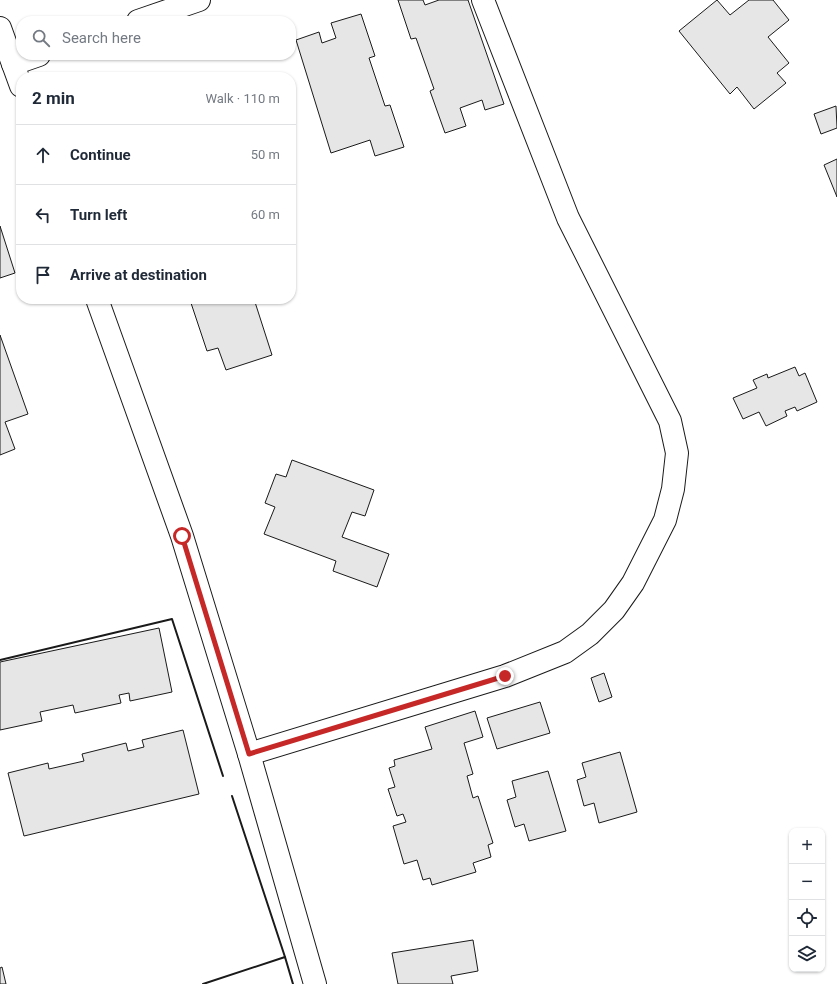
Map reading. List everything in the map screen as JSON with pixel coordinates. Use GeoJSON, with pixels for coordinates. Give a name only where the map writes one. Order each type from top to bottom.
{"type":"FeatureCollection","features":[{"type":"Feature","properties":{"kind":"street"},"geometry":{"type":"LineString","coordinates":[[153,16],[199,0]]}},
{"type":"Feature","properties":{"kind":"street"},"geometry":{"type":"LineString","coordinates":[[249,754],[505,676],[566,652],[590,634],[614,610],[633,583],[665,520],[673,489],[677,452],[670,420],[568,218],[483,0]]}},
{"type":"Feature","properties":{"kind":"street"},"geometry":{"type":"LineString","coordinates":[[0,28],[16,72]]}},
{"type":"Feature","properties":{"kind":"street"},"geometry":{"type":"LineString","coordinates":[[13,64],[25,60]]}},
{"type":"Feature","properties":{"kind":"street"},"geometry":{"type":"LineString","coordinates":[[99,304],[182,536],[249,754],[315,984]]}},
{"type":"Feature","properties":{"kind":"building"},"geometry":{"type":"Polygon","coordinates":[[[398,0],[423,0],[425,5],[439,0],[468,0],[504,104],[485,110],[482,100],[460,108],[466,126],[445,133],[430,91],[434,89],[416,38],[411,39],[398,0]]]}},
{"type":"Feature","properties":{"kind":"building"},"geometry":{"type":"Polygon","coordinates":[[[717,0],[730,15],[749,0],[773,0],[789,20],[768,37],[789,63],[777,73],[786,83],[754,109],[737,87],[730,94],[679,31],[717,0]]]}},
{"type":"Feature","properties":{"kind":"building"},"geometry":{"type":"Polygon","coordinates":[[[361,14],[375,56],[369,58],[385,106],[390,105],[404,147],[375,156],[370,140],[331,153],[296,40],[319,32],[322,43],[336,38],[331,23],[361,14]]]}},
{"type":"Feature","properties":{"kind":"building"},"geometry":{"type":"Polygon","coordinates":[[[836,106],[837,128],[821,134],[814,114],[836,106]]]}},
{"type":"Feature","properties":{"kind":"building"},"geometry":{"type":"Polygon","coordinates":[[[837,159],[837,197],[824,165],[837,159]]]}},
{"type":"Feature","properties":{"kind":"building"},"geometry":{"type":"Polygon","coordinates":[[[0,226],[15,273],[0,278],[0,226]]]}},
{"type":"Feature","properties":{"kind":"building"},"geometry":{"type":"Polygon","coordinates":[[[191,304],[256,304],[272,355],[226,370],[218,348],[207,351],[191,304]]]}},
{"type":"Feature","properties":{"kind":"building"},"geometry":{"type":"Polygon","coordinates":[[[0,335],[28,414],[5,422],[15,449],[0,455],[0,335]]]}},
{"type":"Feature","properties":{"kind":"building"},"geometry":{"type":"Polygon","coordinates":[[[795,367],[799,376],[805,373],[817,402],[797,411],[795,407],[785,411],[787,416],[766,426],[759,412],[743,419],[733,398],[757,388],[753,380],[767,374],[768,378],[795,367]]]}},
{"type":"Feature","properties":{"kind":"building"},"geometry":{"type":"Polygon","coordinates":[[[292,460],[374,490],[365,516],[352,512],[342,537],[389,554],[377,587],[333,571],[336,561],[264,534],[275,507],[265,503],[276,474],[286,477],[292,460]]]}},
{"type":"Feature","properties":{"kind":"building"},"geometry":{"type":"Polygon","coordinates":[[[159,628],[172,692],[130,701],[129,693],[119,695],[121,703],[75,713],[73,705],[40,712],[42,721],[0,730],[0,662],[159,628]]]}},
{"type":"Feature","properties":{"kind":"building"},"geometry":{"type":"Polygon","coordinates":[[[604,673],[612,697],[599,702],[591,678],[604,673]]]}},
{"type":"Feature","properties":{"kind":"building"},"geometry":{"type":"Polygon","coordinates":[[[540,702],[550,733],[497,749],[487,718],[540,702]]]}},
{"type":"Feature","properties":{"kind":"building"},"geometry":{"type":"Polygon","coordinates":[[[475,711],[483,737],[464,743],[473,774],[467,776],[473,798],[478,796],[493,843],[488,845],[491,857],[473,863],[476,872],[432,885],[430,878],[423,880],[417,860],[404,864],[393,826],[406,822],[403,814],[397,816],[388,789],[395,787],[389,768],[395,766],[394,760],[432,749],[425,727],[475,711]]]}},
{"type":"Feature","properties":{"kind":"building"},"geometry":{"type":"Polygon","coordinates":[[[183,730],[199,794],[24,836],[8,773],[48,763],[49,769],[84,761],[82,754],[126,743],[128,751],[144,747],[142,740],[183,730]]]}},
{"type":"Feature","properties":{"kind":"building"},"geometry":{"type":"Polygon","coordinates":[[[620,752],[637,812],[599,823],[594,803],[584,806],[577,780],[586,777],[582,763],[620,752]]]}},
{"type":"Feature","properties":{"kind":"building"},"geometry":{"type":"Polygon","coordinates":[[[548,771],[566,831],[529,841],[524,824],[515,827],[507,800],[516,797],[512,781],[548,771]]]}},
{"type":"Feature","properties":{"kind":"building"},"geometry":{"type":"Polygon","coordinates":[[[473,940],[478,971],[451,976],[453,984],[398,984],[392,953],[473,940]]]}},
{"type":"Feature","properties":{"kind":"building"},"geometry":{"type":"Polygon","coordinates":[[[2,967],[6,984],[0,984],[0,968],[2,967]]]}},
{"type":"Feature","properties":{"kind":"wall"},"geometry":{"type":"LineString","coordinates":[[0,660],[172,619],[223,776]]}},
{"type":"Feature","properties":{"kind":"wall"},"geometry":{"type":"LineString","coordinates":[[232,796],[285,957]]}},
{"type":"Feature","properties":{"kind":"wall"},"geometry":{"type":"LineString","coordinates":[[203,984],[285,957],[293,984]]}},
{"type":"Feature","properties":{"kind":"route"},"geometry":{"type":"LineString","coordinates":[[182,536],[249,754],[505,676]]}}]}
